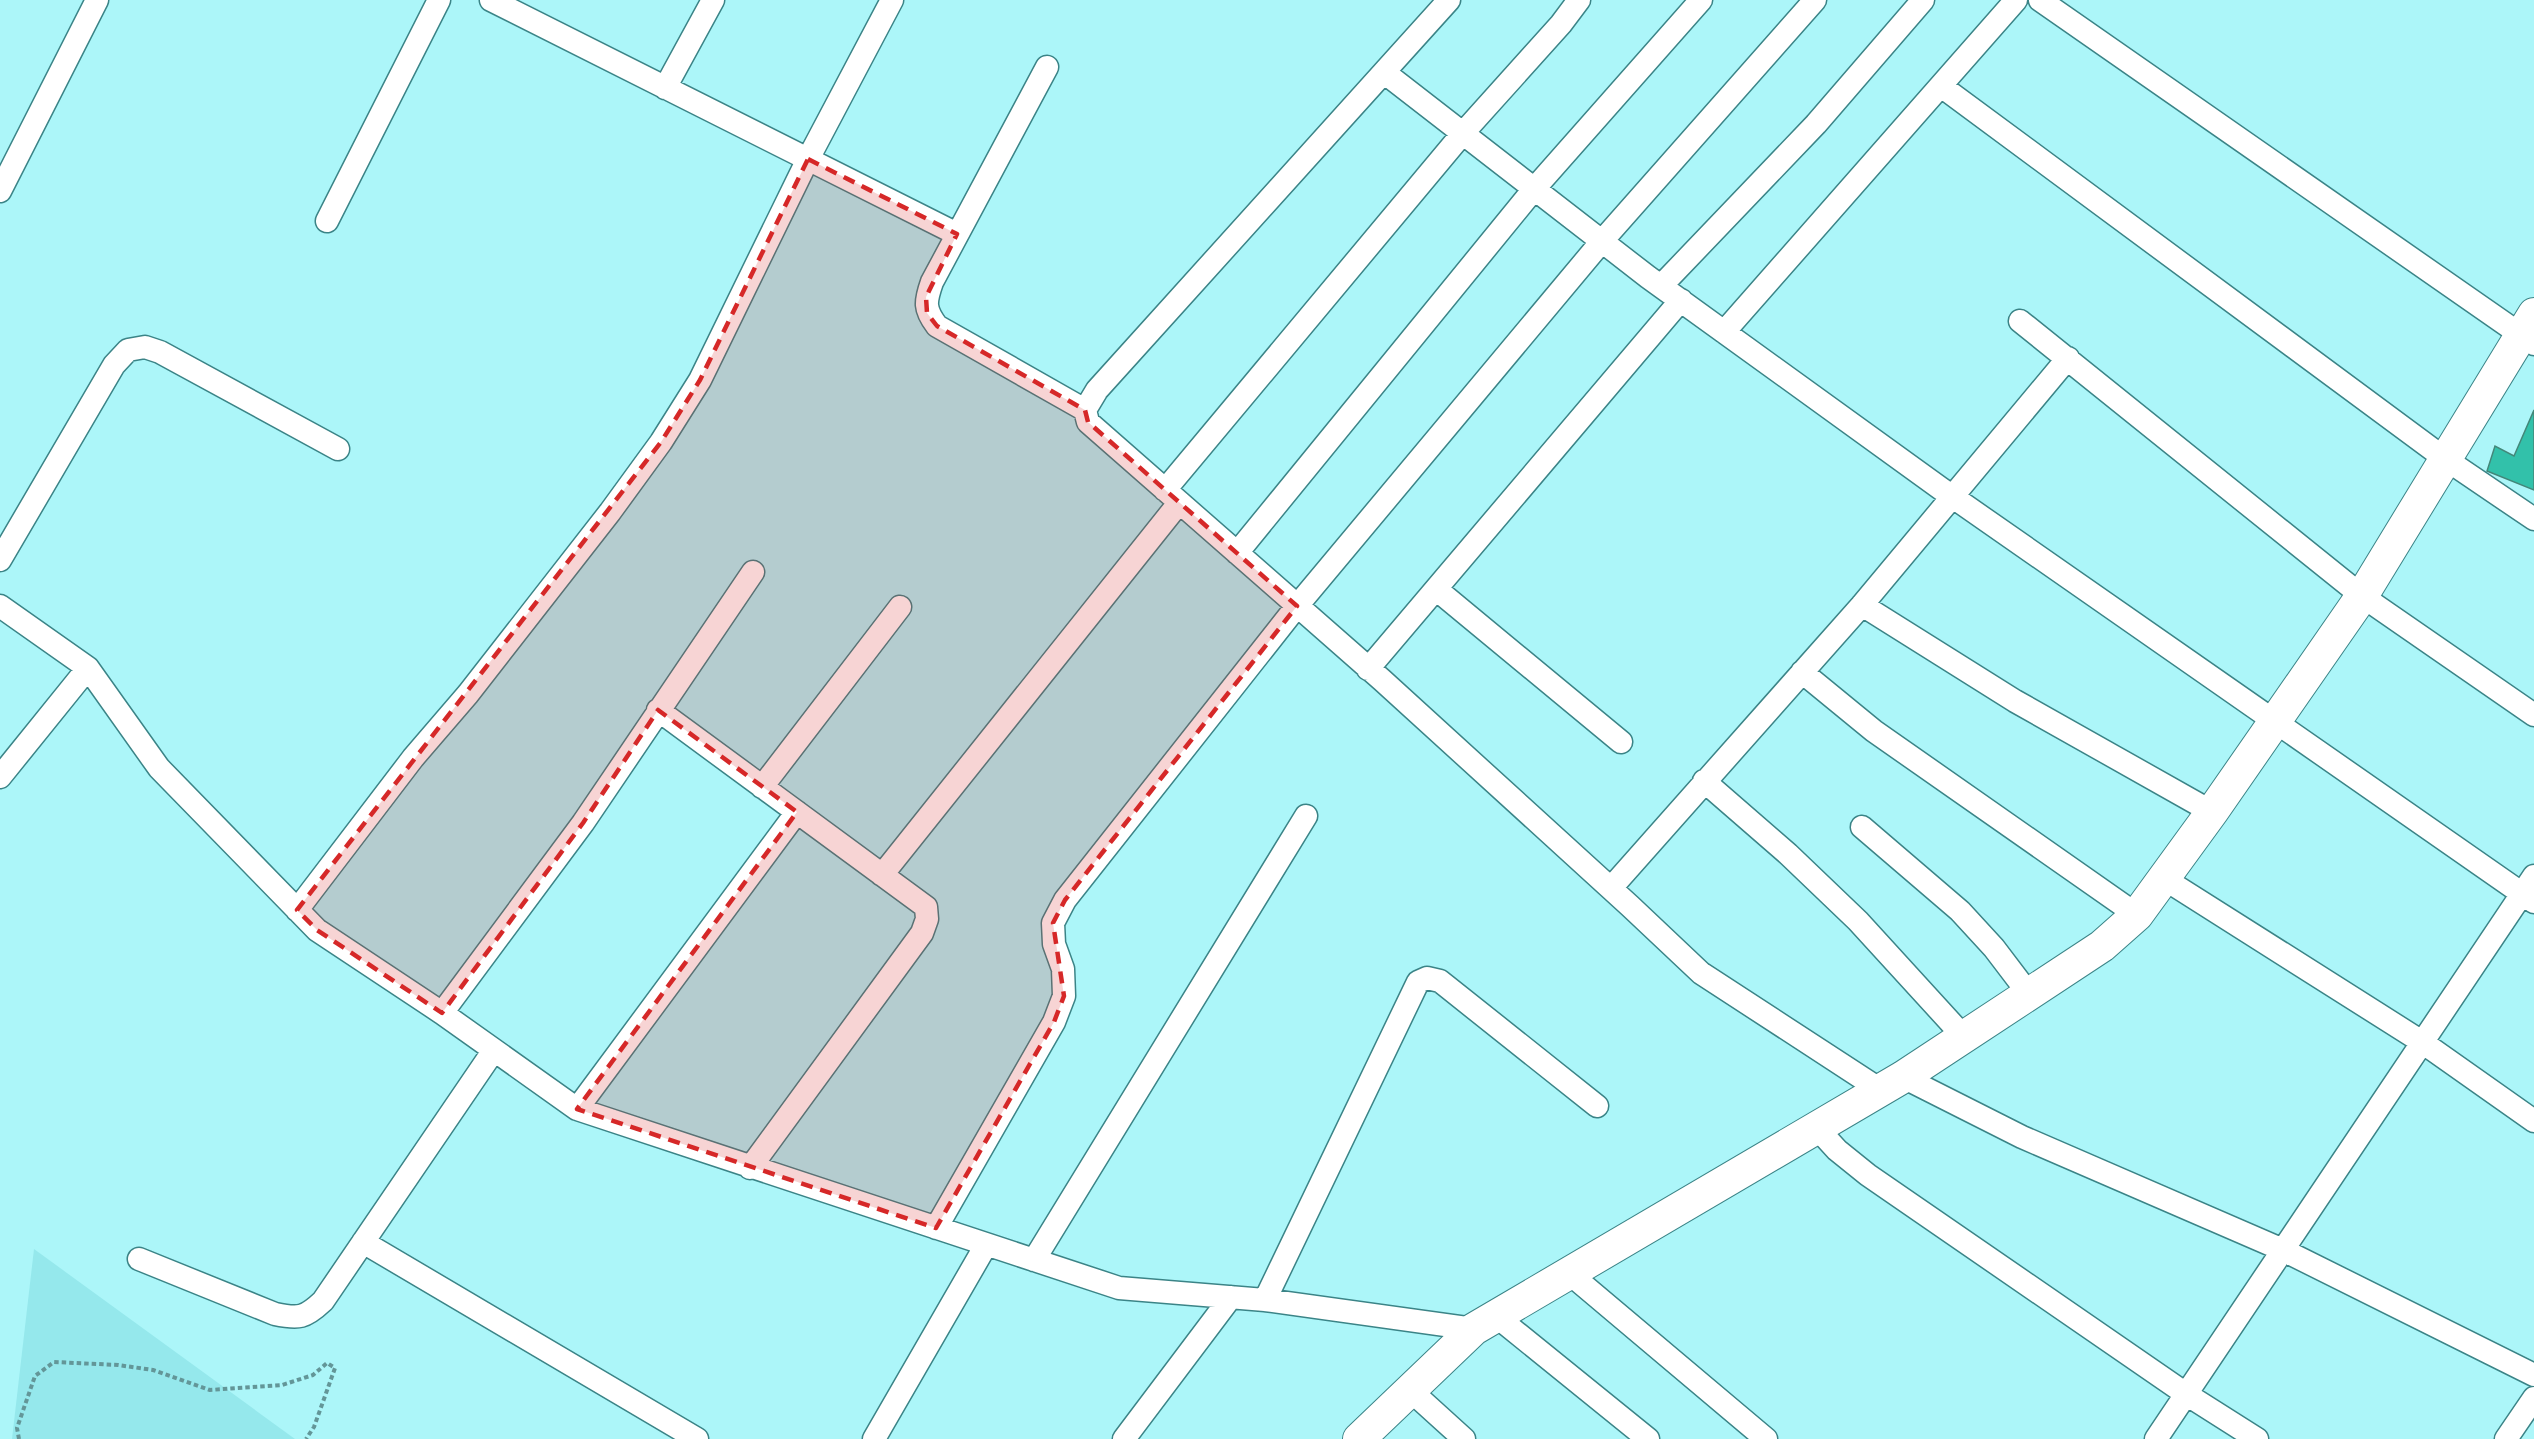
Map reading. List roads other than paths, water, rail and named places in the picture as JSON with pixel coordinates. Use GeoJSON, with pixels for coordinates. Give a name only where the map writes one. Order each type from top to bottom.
{"type":"FeatureCollection","features":[{"type":"Feature","properties":{"kind":"street"},"geometry":{"type":"LineString","coordinates":[[0,191],[97,0]]}},
{"type":"Feature","properties":{"kind":"street"},"geometry":{"type":"LineString","coordinates":[[327,221],[439,0]]}},
{"type":"Feature","properties":{"kind":"street"},"geometry":{"type":"LineString","coordinates":[[491,0],[957,234]]}},
{"type":"Feature","properties":{"kind":"street"},"geometry":{"type":"LineString","coordinates":[[665,88],[713,0]]}},
{"type":"Feature","properties":{"kind":"street"},"geometry":{"type":"LineString","coordinates":[[297,910],[413,758],[468,694],[603,521],[661,442],[700,380],[808,159],[892,0]]}},
{"type":"Feature","properties":{"kind":"street"},"geometry":{"type":"LineString","coordinates":[[1449,0],[1385,74],[1097,390],[1085,410],[1088,422],[1298,606],[1611,888],[1701,973],[1891,1083],[2283,1250],[2534,1376]]}},
{"type":"Feature","properties":{"kind":"street"},"geometry":{"type":"LineString","coordinates":[[882,875],[1172,497],[1463,133],[1561,24],[1579,0]]}},
{"type":"Feature","properties":{"kind":"street"},"geometry":{"type":"LineString","coordinates":[[1237,553],[1534,189],[1701,0]]}},
{"type":"Feature","properties":{"kind":"street"},"geometry":{"type":"LineString","coordinates":[[936,1228],[1058,1014],[1064,996],[1063,969],[1054,944],[1053,923],[1065,900],[1298,606],[1602,241],[1815,0]]}},
{"type":"Feature","properties":{"kind":"street"},"geometry":{"type":"LineString","coordinates":[[1661,286],[1816,124],[1923,0]]}},
{"type":"Feature","properties":{"kind":"street"},"geometry":{"type":"LineString","coordinates":[[1724,332],[2016,0]]}},
{"type":"Feature","properties":{"kind":"street"},"geometry":{"type":"LineString","coordinates":[[1359,1439],[1485,1322],[1891,1083],[2102,946],[2137,915],[2275,723],[2362,596],[2444,458],[2529,331],[2040,0]]}},
{"type":"Feature","properties":{"kind":"street"},"geometry":{"type":"LineString","coordinates":[[1047,67],[957,234],[926,297],[927,313],[937,326],[1085,410]]}},
{"type":"Feature","properties":{"kind":"street"},"geometry":{"type":"LineString","coordinates":[[1385,74],[1661,286],[1952,496],[2275,723],[2530,891],[2422,1042],[2156,1439]]}},
{"type":"Feature","properties":{"kind":"street"},"geometry":{"type":"LineString","coordinates":[[1941,86],[2444,458],[2534,519]]}},
{"type":"Feature","properties":{"kind":"street"},"geometry":{"type":"LineString","coordinates":[[1368,669],[1681,300]]}},
{"type":"Feature","properties":{"kind":"street"},"geometry":{"type":"LineString","coordinates":[[2020,321],[2362,596],[2534,715]]}},
{"type":"Feature","properties":{"kind":"street"},"geometry":{"type":"LineString","coordinates":[[0,560],[114,365],[128,350],[145,347],[160,352],[338,449]]}},
{"type":"Feature","properties":{"kind":"street"},"geometry":{"type":"LineString","coordinates":[[1611,888],[1862,605],[2068,358]]}},
{"type":"Feature","properties":{"kind":"street"},"geometry":{"type":"LineString","coordinates":[[442,1013],[583,823],[753,572]]}},
{"type":"Feature","properties":{"kind":"street"},"geometry":{"type":"LineString","coordinates":[[1436,589],[1621,742]]}},
{"type":"Feature","properties":{"kind":"street"},"geometry":{"type":"LineString","coordinates":[[1862,605],[2015,701],[2212,812]]}},
{"type":"Feature","properties":{"kind":"street"},"geometry":{"type":"LineString","coordinates":[[0,606],[88,668],[159,768],[317,930],[442,1013],[577,1109],[1119,1288],[1485,1322],[1648,1439]]}},
{"type":"Feature","properties":{"kind":"street"},"geometry":{"type":"LineString","coordinates":[[762,787],[900,607]]}},
{"type":"Feature","properties":{"kind":"street"},"geometry":{"type":"LineString","coordinates":[[0,777],[88,668]]}},
{"type":"Feature","properties":{"kind":"street"},"geometry":{"type":"LineString","coordinates":[[1802,672],[1874,730],[2137,915]]}},
{"type":"Feature","properties":{"kind":"street"},"geometry":{"type":"LineString","coordinates":[[658,710],[927,907],[927,919],[922,933],[750,1168]]}},
{"type":"Feature","properties":{"kind":"street"},"geometry":{"type":"LineString","coordinates":[[1704,781],[1788,854],[1858,921],[1964,1037]]}},
{"type":"Feature","properties":{"kind":"street"},"geometry":{"type":"LineString","coordinates":[[577,1109],[797,812]]}},
{"type":"Feature","properties":{"kind":"street"},"geometry":{"type":"LineString","coordinates":[[1034,1260],[1306,816]]}},
{"type":"Feature","properties":{"kind":"street"},"geometry":{"type":"LineString","coordinates":[[1862,827],[1960,911],[1994,948],[2029,994]]}},
{"type":"Feature","properties":{"kind":"street"},"geometry":{"type":"LineString","coordinates":[[2163,878],[2422,1042],[2534,1120]]}},
{"type":"Feature","properties":{"kind":"street"},"geometry":{"type":"LineString","coordinates":[[1265,1300],[1418,982],[1427,978],[1440,981],[1597,1106]]}},
{"type":"Feature","properties":{"kind":"street"},"geometry":{"type":"LineString","coordinates":[[139,1259],[274,1314],[292,1318],[308,1315],[323,1301],[494,1050]]}},
{"type":"Feature","properties":{"kind":"street"},"geometry":{"type":"LineString","coordinates":[[1816,1127],[1837,1150],[1868,1175],[2186,1394],[2257,1439]]}},
{"type":"Feature","properties":{"kind":"street"},"geometry":{"type":"LineString","coordinates":[[363,1242],[697,1439]]}},
{"type":"Feature","properties":{"kind":"street"},"geometry":{"type":"LineString","coordinates":[[874,1439],[986,1245]]}},
{"type":"Feature","properties":{"kind":"street"},"geometry":{"type":"LineString","coordinates":[[1569,1273],[1766,1439]]}},
{"type":"Feature","properties":{"kind":"street"},"geometry":{"type":"LineString","coordinates":[[1124,1439],[1232,1297]]}},
{"type":"Feature","properties":{"kind":"street"},"geometry":{"type":"LineString","coordinates":[[1410,1390],[1464,1439]]}},
{"type":"Feature","properties":{"kind":"street"},"geometry":{"type":"LineString","coordinates":[[2506,1439],[2534,1398]]}}]}
